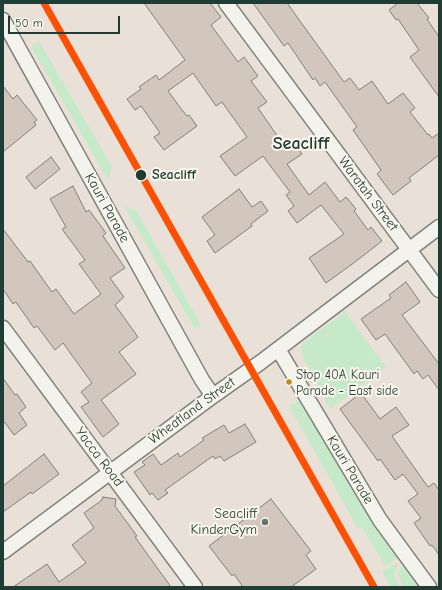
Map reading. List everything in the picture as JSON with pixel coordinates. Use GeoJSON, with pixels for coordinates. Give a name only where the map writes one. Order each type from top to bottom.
{"type":"FeatureCollection","features":[{"type":"Feature","properties":{"kind":"street","name":"Waratah Street"},"geometry":{"type":"LineString","coordinates":[[226,3],[439,290]]}},
{"type":"Feature","properties":{"kind":"street","name":"Kauri Parade"},"geometry":{"type":"LineString","coordinates":[[3,20],[202,380],[213,396]]}},
{"type":"Feature","properties":{"kind":"street","name":"Wheatland Street"},"geometry":{"type":"LineString","coordinates":[[3,552],[278,349],[439,227]]}},
{"type":"Feature","properties":{"kind":"street","name":"Yacca Road"},"geometry":{"type":"LineString","coordinates":[[3,328],[195,587]]}},
{"type":"Feature","properties":{"kind":"street","name":"Kauri Parade"},"geometry":{"type":"LineString","coordinates":[[278,349],[380,520],[429,587]]}},
{"type":"Feature","properties":{"kind":"green space"},"geometry":{"type":"Polygon","coordinates":[[[39,41],[112,167],[108,180],[31,46],[39,41]]]}},
{"type":"Feature","properties":{"kind":"green space"},"geometry":{"type":"Polygon","coordinates":[[[124,206],[136,210],[201,325],[195,329],[124,206]]]}},
{"type":"Feature","properties":{"kind":"green space"},"geometry":{"type":"Polygon","coordinates":[[[345,312],[386,367],[330,409],[303,357],[301,349],[303,343],[345,312]]]}},
{"type":"Feature","properties":{"kind":"green space"},"geometry":{"type":"Polygon","coordinates":[[[300,400],[401,556],[385,566],[362,527],[358,529],[289,406],[300,400]]]}},
{"type":"Feature","properties":{"kind":"green space"},"geometry":{"type":"Polygon","coordinates":[[[397,563],[394,575],[399,587],[391,587],[382,571],[397,563]]]}},
{"type":"Feature","properties":{"kind":"green space"},"geometry":{"type":"Polygon","coordinates":[[[407,563],[424,587],[403,587],[398,574],[401,567],[407,563]]]}},
{"type":"Feature","properties":{"kind":"building"},"geometry":{"type":"Polygon","coordinates":[[[144,3],[210,3],[221,17],[211,25],[238,62],[244,57],[258,76],[251,81],[267,102],[258,108],[287,150],[295,144],[302,154],[287,164],[309,195],[325,182],[340,202],[346,197],[356,209],[354,211],[368,230],[371,227],[382,241],[326,283],[309,258],[344,234],[321,205],[297,223],[288,211],[294,206],[286,195],[290,192],[263,156],[235,176],[220,156],[247,137],[222,102],[216,106],[193,73],[168,91],[182,110],[187,116],[189,115],[197,126],[164,150],[154,137],[160,133],[144,110],[141,106],[135,110],[127,99],[141,89],[139,87],[156,75],[159,80],[185,60],[144,3]]]}},
{"type":"Feature","properties":{"kind":"building"},"geometry":{"type":"Polygon","coordinates":[[[253,3],[287,3],[344,82],[350,78],[359,90],[372,81],[388,104],[403,93],[415,108],[410,112],[428,135],[429,134],[432,138],[439,133],[439,155],[409,178],[411,181],[393,195],[377,174],[381,170],[353,130],[357,127],[325,82],[320,86],[315,78],[313,80],[288,43],[284,46],[253,3]]]}},
{"type":"Feature","properties":{"kind":"building"},"geometry":{"type":"Polygon","coordinates":[[[398,3],[417,3],[429,18],[427,19],[439,37],[439,97],[410,57],[419,50],[398,19],[396,20],[389,10],[398,3]]]}},
{"type":"Feature","properties":{"kind":"building"},"geometry":{"type":"Polygon","coordinates":[[[3,86],[13,99],[17,95],[37,120],[34,122],[36,125],[3,152],[3,86]]]}},
{"type":"Feature","properties":{"kind":"building"},"geometry":{"type":"Polygon","coordinates":[[[51,157],[60,169],[35,189],[26,177],[51,157]]]}},
{"type":"Feature","properties":{"kind":"building"},"geometry":{"type":"Polygon","coordinates":[[[73,186],[86,212],[89,210],[106,233],[103,236],[125,268],[110,278],[124,297],[115,305],[138,337],[119,352],[136,374],[101,400],[119,424],[103,437],[81,407],[89,402],[81,392],[92,383],[63,343],[55,350],[37,326],[34,328],[16,302],[13,304],[3,289],[3,229],[28,262],[30,261],[52,292],[56,289],[74,314],[101,294],[79,264],[85,260],[62,229],[66,227],[50,199],[73,186]]]}},
{"type":"Feature","properties":{"kind":"building"},"geometry":{"type":"Polygon","coordinates":[[[239,189],[252,207],[261,201],[268,211],[251,224],[252,226],[215,253],[207,241],[215,235],[202,217],[239,189]]]}},
{"type":"Feature","properties":{"kind":"building"},"geometry":{"type":"Polygon","coordinates":[[[406,282],[420,302],[402,315],[439,364],[439,390],[428,375],[423,379],[417,371],[414,374],[385,334],[376,340],[361,319],[391,298],[389,295],[406,282]]]}},
{"type":"Feature","properties":{"kind":"building"},"geometry":{"type":"Polygon","coordinates":[[[3,378],[26,407],[19,413],[27,425],[14,435],[3,420],[3,378]]]}},
{"type":"Feature","properties":{"kind":"building"},"geometry":{"type":"Polygon","coordinates":[[[361,393],[380,419],[396,407],[409,425],[392,436],[428,487],[434,483],[439,490],[439,555],[432,545],[430,546],[414,523],[421,518],[408,501],[418,494],[403,474],[395,480],[380,459],[378,461],[340,409],[361,393]]]}},
{"type":"Feature","properties":{"kind":"building"},"geometry":{"type":"Polygon","coordinates":[[[245,424],[256,442],[224,461],[220,456],[215,459],[213,456],[165,490],[168,493],[158,500],[152,493],[150,495],[134,472],[145,465],[142,462],[153,454],[161,465],[178,453],[180,457],[204,440],[202,438],[224,425],[229,433],[245,424]]]}},
{"type":"Feature","properties":{"kind":"building"},"geometry":{"type":"Polygon","coordinates":[[[44,454],[59,474],[32,494],[31,492],[3,512],[3,486],[44,454]]]}},
{"type":"Feature","properties":{"kind":"building"},"geometry":{"type":"Polygon","coordinates":[[[103,497],[116,499],[115,506],[171,587],[13,587],[47,564],[59,582],[86,563],[72,545],[94,528],[84,513],[102,500],[103,497]]]}},
{"type":"Feature","properties":{"kind":"building","name":"Seacliff KinderGym"},"geometry":{"type":"Polygon","coordinates":[[[271,499],[311,551],[306,555],[316,569],[291,587],[243,587],[234,574],[232,576],[209,546],[271,499]]]}},
{"type":"Feature","properties":{"kind":"transit line"},"geometry":{"type":"LineString","coordinates":[[44,3],[374,587]]}},
{"type":"Feature","properties":{"kind":"place","name":"Seacliff"},"geometry":{"type":"Point","coordinates":[141,175]}},
{"type":"Feature","properties":{"kind":"place","name":"Stop 40A Kauri Parade - East side"},"geometry":{"type":"Point","coordinates":[289,382]}},
{"type":"Feature","properties":{"kind":"place","name":"Seacliff KinderGym"},"geometry":{"type":"Point","coordinates":[265,522]}},
{"type":"Feature","properties":{"kind":"district","name":"Seacliff"},"geometry":{"type":"Point","coordinates":[301,144]}}]}
